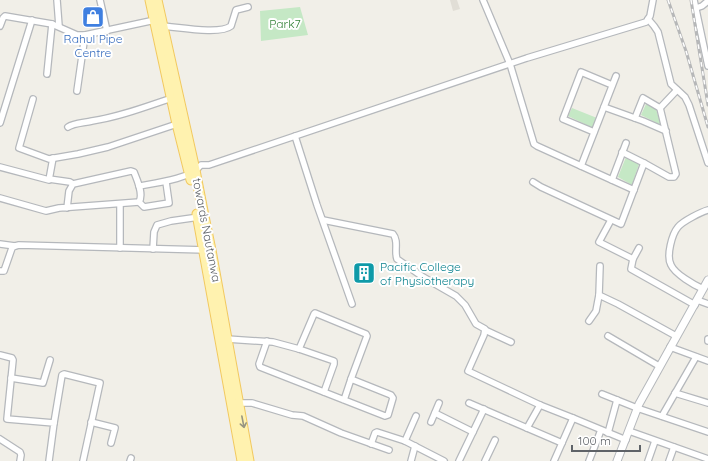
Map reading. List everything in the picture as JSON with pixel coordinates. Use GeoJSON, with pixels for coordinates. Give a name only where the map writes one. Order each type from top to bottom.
{"type":"FeatureCollection","features":[{"type":"Feature","properties":{"kind":"main road"},"geometry":{"type":"LineString","coordinates":[[150,0],[177,124],[194,171]]}},
{"type":"Feature","properties":{"kind":"main road","name":"towards Nautanwa"},"geometry":{"type":"LineString","coordinates":[[157,0],[194,171],[201,217],[227,339],[249,461]]}},
{"type":"Feature","properties":{"kind":"main road"},"geometry":{"type":"LineString","coordinates":[[208,250],[242,461]]}},
{"type":"Feature","properties":{"kind":"street"},"geometry":{"type":"LineString","coordinates":[[57,0],[59,26]]}},
{"type":"Feature","properties":{"kind":"street"},"geometry":{"type":"LineString","coordinates":[[100,0],[107,31]]}},
{"type":"Feature","properties":{"kind":"street"},"geometry":{"type":"LineString","coordinates":[[483,0],[510,64],[534,144],[634,190]]}},
{"type":"Feature","properties":{"kind":"street"},"geometry":{"type":"LineString","coordinates":[[139,186],[166,182],[194,171],[201,165],[209,165],[510,64],[646,22],[652,10],[653,0]]}},
{"type":"Feature","properties":{"kind":"street"},"geometry":{"type":"LineString","coordinates":[[694,0],[708,66]]}},
{"type":"Feature","properties":{"kind":"street"},"geometry":{"type":"LineString","coordinates":[[696,8],[708,2]]}},
{"type":"Feature","properties":{"kind":"street"},"geometry":{"type":"LineString","coordinates":[[162,26],[224,30],[231,26],[236,10],[248,7]]}},
{"type":"Feature","properties":{"kind":"street"},"geometry":{"type":"LineString","coordinates":[[0,26],[2,16],[52,24],[77,35],[85,35],[155,20]]}},
{"type":"Feature","properties":{"kind":"street"},"geometry":{"type":"LineString","coordinates":[[648,19],[658,32],[670,82],[685,97],[689,105],[708,163]]}},
{"type":"Feature","properties":{"kind":"street"},"geometry":{"type":"LineString","coordinates":[[0,123],[32,20]]}},
{"type":"Feature","properties":{"kind":"street"},"geometry":{"type":"LineString","coordinates":[[47,74],[52,24]]}},
{"type":"Feature","properties":{"kind":"street"},"geometry":{"type":"LineString","coordinates":[[77,91],[85,35]]}},
{"type":"Feature","properties":{"kind":"street"},"geometry":{"type":"LineString","coordinates":[[594,132],[563,120],[581,72],[612,85]]}},
{"type":"Feature","properties":{"kind":"street"},"geometry":{"type":"LineString","coordinates":[[581,166],[616,76]]}},
{"type":"Feature","properties":{"kind":"street"},"geometry":{"type":"LineString","coordinates":[[660,108],[677,90]]}},
{"type":"Feature","properties":{"kind":"street"},"geometry":{"type":"LineString","coordinates":[[68,127],[130,112],[172,98]]}},
{"type":"Feature","properties":{"kind":"street"},"geometry":{"type":"LineString","coordinates":[[622,152],[670,177],[674,178],[676,174],[660,108],[644,98],[635,118]]}},
{"type":"Feature","properties":{"kind":"street"},"geometry":{"type":"LineString","coordinates":[[33,99],[19,148],[49,159],[108,147],[160,131],[177,124]]}},
{"type":"Feature","properties":{"kind":"street"},"geometry":{"type":"LineString","coordinates":[[604,107],[666,131]]}},
{"type":"Feature","properties":{"kind":"street"},"geometry":{"type":"LineString","coordinates":[[295,136],[352,304]]}},
{"type":"Feature","properties":{"kind":"street"},"geometry":{"type":"LineString","coordinates":[[612,180],[626,142]]}},
{"type":"Feature","properties":{"kind":"street"},"geometry":{"type":"LineString","coordinates":[[49,179],[53,158]]}},
{"type":"Feature","properties":{"kind":"street"},"geometry":{"type":"LineString","coordinates":[[533,182],[622,224],[644,163]]}},
{"type":"Feature","properties":{"kind":"street"},"geometry":{"type":"LineString","coordinates":[[0,167],[48,180],[70,182],[73,184],[131,171],[134,172],[139,186],[140,202],[144,207],[169,203],[166,182]]}},
{"type":"Feature","properties":{"kind":"street"},"geometry":{"type":"LineString","coordinates":[[67,208],[69,191],[73,184]]}},
{"type":"Feature","properties":{"kind":"street"},"geometry":{"type":"LineString","coordinates":[[0,198],[46,211],[140,202]]}},
{"type":"Feature","properties":{"kind":"street"},"geometry":{"type":"LineString","coordinates":[[120,204],[120,248]]}},
{"type":"Feature","properties":{"kind":"street"},"geometry":{"type":"LineString","coordinates":[[703,289],[675,271],[670,264],[668,256],[678,226],[708,210]]}},
{"type":"Feature","properties":{"kind":"street"},"geometry":{"type":"LineString","coordinates":[[153,249],[154,232],[157,225],[171,221],[201,217]]}},
{"type":"Feature","properties":{"kind":"street"},"geometry":{"type":"LineString","coordinates":[[323,220],[393,234],[396,239],[395,256],[397,259],[423,277],[456,296],[465,305],[476,324],[485,330],[511,342]]}},
{"type":"Feature","properties":{"kind":"street"},"geometry":{"type":"LineString","coordinates":[[611,220],[599,242],[633,259]]}},
{"type":"Feature","properties":{"kind":"street"},"geometry":{"type":"LineString","coordinates":[[0,244],[15,246],[208,250]]}},
{"type":"Feature","properties":{"kind":"street"},"geometry":{"type":"LineString","coordinates":[[0,271],[4,271],[12,248],[15,246]]}},
{"type":"Feature","properties":{"kind":"street"},"geometry":{"type":"LineString","coordinates":[[639,248],[633,259],[631,269],[696,302],[708,304]]}},
{"type":"Feature","properties":{"kind":"street"},"geometry":{"type":"LineString","coordinates":[[590,321],[596,311],[599,295],[600,266]]}},
{"type":"Feature","properties":{"kind":"street"},"geometry":{"type":"LineString","coordinates":[[617,461],[637,408],[708,280]]}},
{"type":"Feature","properties":{"kind":"street"},"geometry":{"type":"LineString","coordinates":[[599,295],[676,336]]}},
{"type":"Feature","properties":{"kind":"street"},"geometry":{"type":"LineString","coordinates":[[300,349],[315,313],[366,334],[367,336],[344,400]]}},
{"type":"Feature","properties":{"kind":"street"},"geometry":{"type":"LineString","coordinates":[[485,330],[468,371],[540,405],[626,440]]}},
{"type":"Feature","properties":{"kind":"street"},"geometry":{"type":"LineString","coordinates":[[608,336],[659,366]]}},
{"type":"Feature","properties":{"kind":"street"},"geometry":{"type":"LineString","coordinates":[[227,339],[267,341],[300,349],[334,362],[324,392]]}},
{"type":"Feature","properties":{"kind":"street"},"geometry":{"type":"LineString","coordinates":[[267,341],[260,367],[388,416],[393,398],[392,395],[351,380]]}},
{"type":"Feature","properties":{"kind":"street"},"geometry":{"type":"LineString","coordinates":[[670,347],[708,361]]}},
{"type":"Feature","properties":{"kind":"street"},"geometry":{"type":"LineString","coordinates":[[0,355],[13,359],[7,419]]}},
{"type":"Feature","properties":{"kind":"street"},"geometry":{"type":"LineString","coordinates":[[662,416],[696,357]]}},
{"type":"Feature","properties":{"kind":"street"},"geometry":{"type":"LineString","coordinates":[[11,378],[42,383],[50,360]]}},
{"type":"Feature","properties":{"kind":"street"},"geometry":{"type":"LineString","coordinates":[[49,461],[58,394],[62,375],[64,374],[100,383],[83,461]]}},
{"type":"Feature","properties":{"kind":"street"},"geometry":{"type":"LineString","coordinates":[[676,393],[708,403]]}},
{"type":"Feature","properties":{"kind":"street"},"geometry":{"type":"LineString","coordinates":[[602,394],[637,408],[708,432]]}},
{"type":"Feature","properties":{"kind":"street"},"geometry":{"type":"LineString","coordinates":[[608,433],[617,400]]}},
{"type":"Feature","properties":{"kind":"street"},"geometry":{"type":"LineString","coordinates":[[239,403],[252,403],[292,415],[303,416],[341,433],[390,450]]}},
{"type":"Feature","properties":{"kind":"street"},"geometry":{"type":"LineString","coordinates":[[431,422],[439,403]]}},
{"type":"Feature","properties":{"kind":"street"},"geometry":{"type":"LineString","coordinates":[[469,403],[562,443]]}},
{"type":"Feature","properties":{"kind":"street"},"geometry":{"type":"LineString","coordinates":[[527,428],[540,405]]}},
{"type":"Feature","properties":{"kind":"street"},"geometry":{"type":"LineString","coordinates":[[459,461],[484,409]]}},
{"type":"Feature","properties":{"kind":"street"},"geometry":{"type":"LineString","coordinates":[[435,412],[473,432]]}},
{"type":"Feature","properties":{"kind":"street"},"geometry":{"type":"LineString","coordinates":[[406,441],[416,416]]}},
{"type":"Feature","properties":{"kind":"street"},"geometry":{"type":"LineString","coordinates":[[0,418],[54,423]]}},
{"type":"Feature","properties":{"kind":"street"},"geometry":{"type":"LineString","coordinates":[[554,461],[573,418]]}},
{"type":"Feature","properties":{"kind":"street"},"geometry":{"type":"LineString","coordinates":[[92,422],[115,428],[112,443]]}},
{"type":"Feature","properties":{"kind":"street"},"geometry":{"type":"LineString","coordinates":[[589,461],[601,430]]}},
{"type":"Feature","properties":{"kind":"street"},"geometry":{"type":"LineString","coordinates":[[629,431],[708,459]]}},
{"type":"Feature","properties":{"kind":"street"},"geometry":{"type":"LineString","coordinates":[[372,444],[376,432],[406,441],[444,461]]}},
{"type":"Feature","properties":{"kind":"street"},"geometry":{"type":"LineString","coordinates":[[0,439],[20,452],[20,461]]}},
{"type":"Feature","properties":{"kind":"street"},"geometry":{"type":"LineString","coordinates":[[485,461],[495,440]]}},
{"type":"Feature","properties":{"kind":"street"},"geometry":{"type":"LineString","coordinates":[[648,461],[655,441]]}},
{"type":"Feature","properties":{"kind":"street"},"geometry":{"type":"LineString","coordinates":[[411,461],[415,446]]}},
{"type":"Feature","properties":{"kind":"street"},"geometry":{"type":"LineString","coordinates":[[669,461],[674,447]]}},
{"type":"Feature","properties":{"kind":"shaded area"},"geometry":{"type":"Polygon","coordinates":[[[450,0],[457,0],[460,9],[453,11],[450,0]]]}},
{"type":"Feature","properties":{"kind":"green space","name":"Park7"},"geometry":{"type":"Polygon","coordinates":[[[300,7],[308,35],[261,41],[260,11],[300,7]]]}},
{"type":"Feature","properties":{"kind":"green space"},"geometry":{"type":"Polygon","coordinates":[[[646,104],[656,109],[661,125],[641,115],[646,104]]]}},
{"type":"Feature","properties":{"kind":"green space"},"geometry":{"type":"Polygon","coordinates":[[[572,108],[597,118],[593,128],[568,116],[572,108]]]}},
{"type":"Feature","properties":{"kind":"green space"},"geometry":{"type":"Polygon","coordinates":[[[626,157],[639,164],[632,185],[618,177],[626,157]]]}},
{"type":"Feature","properties":{"kind":"railway"},"geometry":{"type":"LineString","coordinates":[[668,0],[686,51],[708,127]]}},
{"type":"Feature","properties":{"kind":"railway"},"geometry":{"type":"LineString","coordinates":[[691,0],[708,105]]}},
{"type":"Feature","properties":{"kind":"place","name":"Rahul Pipe Centre"},"geometry":{"type":"Point","coordinates":[93,17]}},
{"type":"Feature","properties":{"kind":"place","name":"Pacific College of Physiotherapy"},"geometry":{"type":"Point","coordinates":[364,273]}}]}
